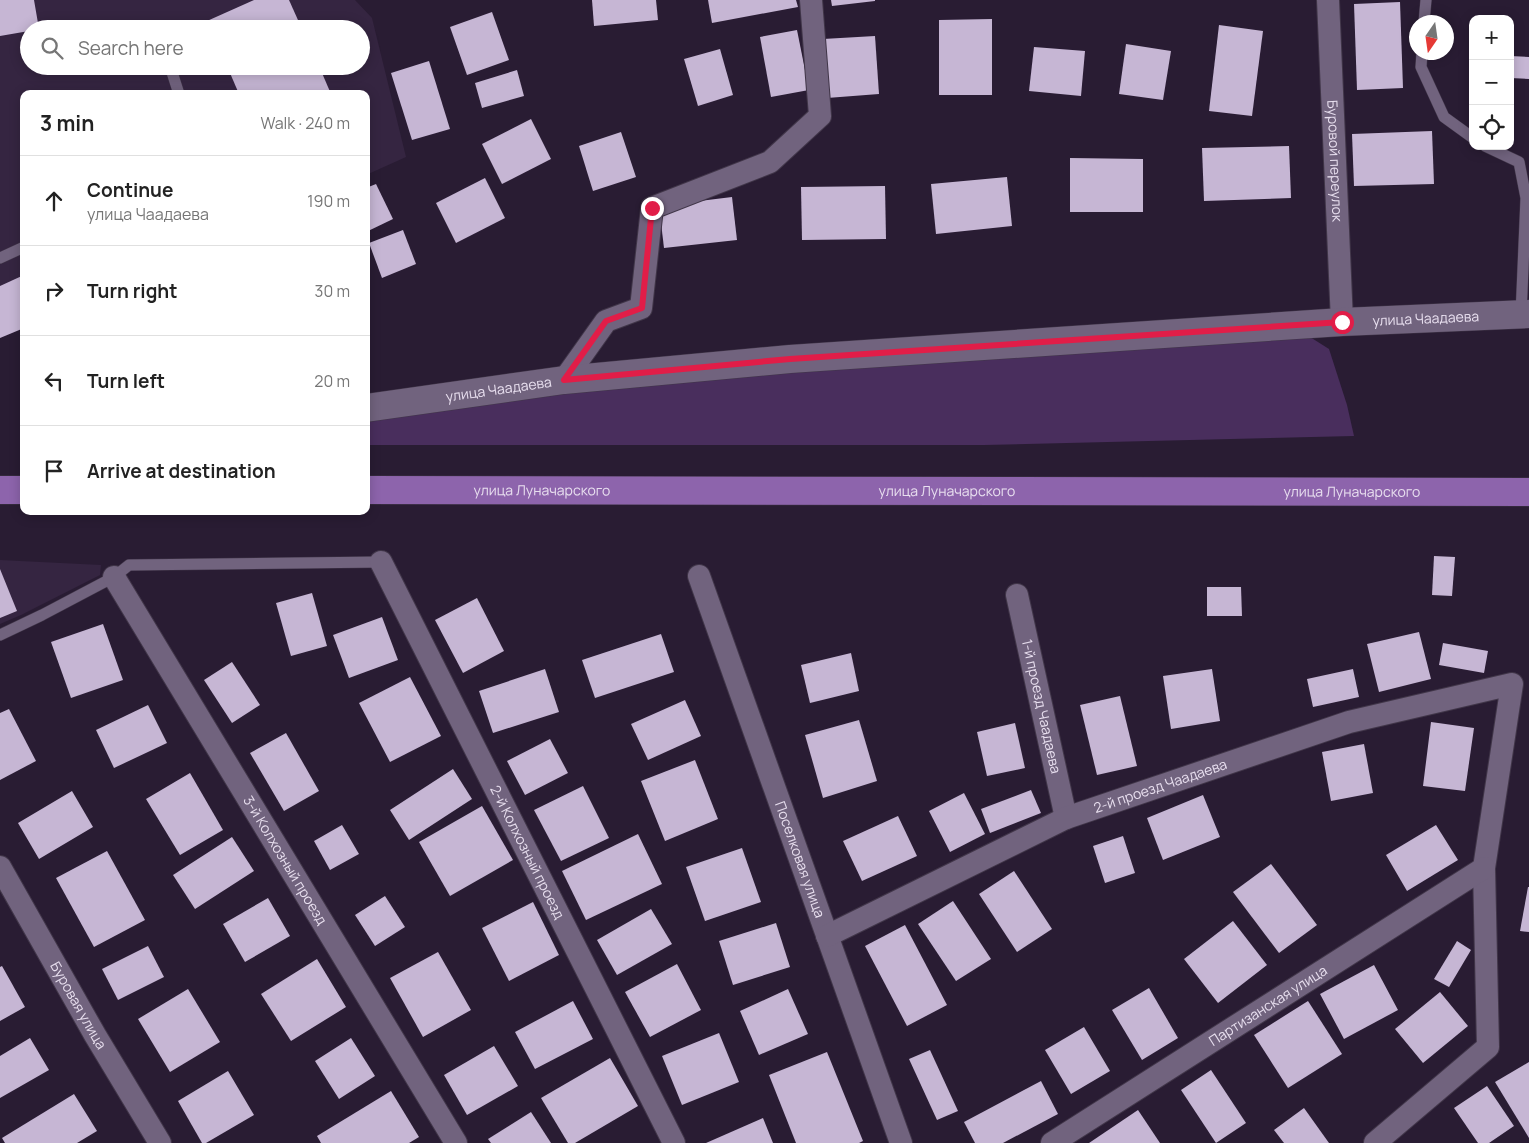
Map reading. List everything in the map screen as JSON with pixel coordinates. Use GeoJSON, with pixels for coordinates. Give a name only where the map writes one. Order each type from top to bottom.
{"type":"FeatureCollection","features":[{"type":"Feature","properties":{"kind":"main road"},"geometry":{"type":"LineString","coordinates":[[0,490],[20,490]]}},
{"type":"Feature","properties":{"kind":"main road","name":"улица Луначарского"},"geometry":{"type":"LineString","coordinates":[[370,490],[1529,492]]}},
{"type":"Feature","properties":{"kind":"street"},"geometry":{"type":"LineString","coordinates":[[564,380],[606,321],[642,308],[652,208],[770,162],[820,116],[812,0]]}},
{"type":"Feature","properties":{"kind":"street","name":"Буровой переулок"},"geometry":{"type":"LineString","coordinates":[[1328,0],[1342,322]]}},
{"type":"Feature","properties":{"kind":"street","name":"улица Чаадаева"},"geometry":{"type":"LineString","coordinates":[[370,407],[564,380],[800,358],[1342,322],[1525,315]]}},
{"type":"Feature","properties":{"kind":"street"},"geometry":{"type":"LineString","coordinates":[[0,485],[20,480]]}},
{"type":"Feature","properties":{"kind":"street","name":"2-й Колхозный проезд"},"geometry":{"type":"LineString","coordinates":[[382,562],[674,1143]]}},
{"type":"Feature","properties":{"kind":"street","name":"Поселковая улица"},"geometry":{"type":"LineString","coordinates":[[699,576],[901,1143]]}},
{"type":"Feature","properties":{"kind":"street","name":"3-й Колхозный проезд"},"geometry":{"type":"LineString","coordinates":[[114,578],[456,1143]]}},
{"type":"Feature","properties":{"kind":"street","name":"1-й проезд Чаадаева"},"geometry":{"type":"LineString","coordinates":[[1016,594],[1066,818]]}},
{"type":"Feature","properties":{"kind":"street","name":"2-й проезд Чаадаева"},"geometry":{"type":"LineString","coordinates":[[827,936],[1066,818],[1349,722],[1512,684],[1484,868]]}},
{"type":"Feature","properties":{"kind":"street","name":"Буровая улица"},"geometry":{"type":"LineString","coordinates":[[0,867],[95,1035],[160,1143]]}},
{"type":"Feature","properties":{"kind":"street"},"geometry":{"type":"LineString","coordinates":[[1375,1143],[1488,1047],[1484,868]]}},
{"type":"Feature","properties":{"kind":"street","name":"Партизанская улица"},"geometry":{"type":"LineString","coordinates":[[1052,1143],[1484,868]]}},
{"type":"Feature","properties":{"kind":"lane"},"geometry":{"type":"LineString","coordinates":[[1425,15],[1426,0]]}},
{"type":"Feature","properties":{"kind":"lane"},"geometry":{"type":"LineString","coordinates":[[1421,60],[1421,67],[1444,117],[1469,135]]}},
{"type":"Feature","properties":{"kind":"lane"},"geometry":{"type":"LineString","coordinates":[[173,75],[178,90]]}},
{"type":"Feature","properties":{"kind":"lane"},"geometry":{"type":"LineString","coordinates":[[1494,150],[1519,162],[1526,178],[1525,315]]}},
{"type":"Feature","properties":{"kind":"lane"},"geometry":{"type":"LineString","coordinates":[[0,258],[20,249]]}},
{"type":"Feature","properties":{"kind":"lane"},"geometry":{"type":"LineString","coordinates":[[0,635],[114,578],[128,565],[382,562]]}},
{"type":"Feature","properties":{"kind":"shaded area"},"geometry":{"type":"Polygon","coordinates":[[[0,0],[355,0],[372,18],[406,157],[370,173],[370,90],[20,90],[20,330],[0,338],[0,0]]]}},
{"type":"Feature","properties":{"kind":"shaded area"},"geometry":{"type":"Polygon","coordinates":[[[1310,337],[1329,349],[1347,405],[1354,436],[984,445],[370,445],[370,419],[492,402],[716,377],[1310,337]]]}},
{"type":"Feature","properties":{"kind":"shaded area"},"geometry":{"type":"Polygon","coordinates":[[[0,560],[101,565],[100,575],[0,624],[0,560]]]}},
{"type":"Feature","properties":{"kind":"building"},"geometry":{"type":"Polygon","coordinates":[[[0,0],[34,0],[37,20],[20,20],[20,33],[0,36],[0,0]]]}},
{"type":"Feature","properties":{"kind":"building"},"geometry":{"type":"Polygon","coordinates":[[[254,0],[289,0],[298,20],[209,20],[254,0]]]}},
{"type":"Feature","properties":{"kind":"building"},"geometry":{"type":"Polygon","coordinates":[[[592,0],[656,0],[658,20],[594,26],[592,0]]]}},
{"type":"Feature","properties":{"kind":"building"},"geometry":{"type":"Polygon","coordinates":[[[708,0],[796,0],[798,7],[712,23],[708,0]]]}},
{"type":"Feature","properties":{"kind":"building"},"geometry":{"type":"Polygon","coordinates":[[[831,0],[875,0],[875,1],[832,6],[831,0]]]}},
{"type":"Feature","properties":{"kind":"building"},"geometry":{"type":"Polygon","coordinates":[[[1400,2],[1403,88],[1357,90],[1354,4],[1400,2]]]}},
{"type":"Feature","properties":{"kind":"building"},"geometry":{"type":"Polygon","coordinates":[[[492,12],[509,60],[467,75],[450,27],[492,12]]]}},
{"type":"Feature","properties":{"kind":"building"},"geometry":{"type":"Polygon","coordinates":[[[992,19],[992,95],[939,95],[939,20],[992,19]]]}},
{"type":"Feature","properties":{"kind":"building"},"geometry":{"type":"Polygon","coordinates":[[[1219,25],[1263,31],[1252,116],[1209,111],[1219,25]]]}},
{"type":"Feature","properties":{"kind":"building"},"geometry":{"type":"Polygon","coordinates":[[[797,30],[809,90],[771,97],[760,37],[797,30]]]}},
{"type":"Feature","properties":{"kind":"building"},"geometry":{"type":"Polygon","coordinates":[[[875,36],[879,94],[827,98],[823,39],[875,36]]]}},
{"type":"Feature","properties":{"kind":"building"},"geometry":{"type":"Polygon","coordinates":[[[1126,44],[1171,51],[1163,100],[1119,94],[1126,44]]]}},
{"type":"Feature","properties":{"kind":"building"},"geometry":{"type":"Polygon","coordinates":[[[1034,47],[1085,51],[1081,96],[1029,91],[1034,47]]]}},
{"type":"Feature","properties":{"kind":"building"},"geometry":{"type":"Polygon","coordinates":[[[720,49],[733,95],[698,106],[684,59],[720,49]]]}},
{"type":"Feature","properties":{"kind":"building"},"geometry":{"type":"Polygon","coordinates":[[[1514,56],[1529,57],[1529,79],[1514,78],[1514,56]]]}},
{"type":"Feature","properties":{"kind":"building"},"geometry":{"type":"Polygon","coordinates":[[[429,61],[450,129],[412,140],[391,73],[429,61]]]}},
{"type":"Feature","properties":{"kind":"building"},"geometry":{"type":"Polygon","coordinates":[[[517,70],[524,96],[482,108],[475,83],[517,70]]]}},
{"type":"Feature","properties":{"kind":"building"},"geometry":{"type":"Polygon","coordinates":[[[231,75],[323,75],[329,90],[237,90],[231,75]]]}},
{"type":"Feature","properties":{"kind":"building"},"geometry":{"type":"Polygon","coordinates":[[[531,119],[551,159],[502,184],[482,144],[531,119]]]}},
{"type":"Feature","properties":{"kind":"building"},"geometry":{"type":"Polygon","coordinates":[[[1432,131],[1434,184],[1354,186],[1352,134],[1432,131]]]}},
{"type":"Feature","properties":{"kind":"building"},"geometry":{"type":"Polygon","coordinates":[[[621,132],[636,177],[593,191],[579,146],[621,132]]]}},
{"type":"Feature","properties":{"kind":"building"},"geometry":{"type":"Polygon","coordinates":[[[1289,146],[1291,198],[1204,201],[1202,148],[1289,146]]]}},
{"type":"Feature","properties":{"kind":"building"},"geometry":{"type":"Polygon","coordinates":[[[1070,158],[1143,159],[1143,212],[1070,212],[1070,158]]]}},
{"type":"Feature","properties":{"kind":"building"},"geometry":{"type":"Polygon","coordinates":[[[1007,177],[1012,226],[936,234],[931,184],[1007,177]]]}},
{"type":"Feature","properties":{"kind":"building"},"geometry":{"type":"Polygon","coordinates":[[[485,178],[505,218],[456,243],[436,203],[485,178]]]}},
{"type":"Feature","properties":{"kind":"building"},"geometry":{"type":"Polygon","coordinates":[[[376,184],[393,219],[370,230],[370,186],[376,184]]]}},
{"type":"Feature","properties":{"kind":"building"},"geometry":{"type":"Polygon","coordinates":[[[885,186],[886,239],[802,240],[801,187],[885,186]]]}},
{"type":"Feature","properties":{"kind":"building"},"geometry":{"type":"Polygon","coordinates":[[[732,197],[737,240],[664,248],[659,206],[732,197]]]}},
{"type":"Feature","properties":{"kind":"building"},"geometry":{"type":"Polygon","coordinates":[[[403,230],[416,264],[382,278],[370,243],[403,230]]]}},
{"type":"Feature","properties":{"kind":"building"},"geometry":{"type":"Polygon","coordinates":[[[20,277],[20,330],[0,338],[0,286],[20,277]]]}},
{"type":"Feature","properties":{"kind":"building"},"geometry":{"type":"Polygon","coordinates":[[[1434,556],[1455,557],[1452,596],[1432,595],[1434,556]]]}},
{"type":"Feature","properties":{"kind":"building"},"geometry":{"type":"Polygon","coordinates":[[[0,569],[17,611],[0,618],[0,569]]]}},
{"type":"Feature","properties":{"kind":"building"},"geometry":{"type":"Polygon","coordinates":[[[1207,587],[1241,587],[1242,616],[1207,616],[1207,587]]]}},
{"type":"Feature","properties":{"kind":"building"},"geometry":{"type":"Polygon","coordinates":[[[312,593],[327,646],[291,656],[276,603],[312,593]]]}},
{"type":"Feature","properties":{"kind":"building"},"geometry":{"type":"Polygon","coordinates":[[[477,598],[504,651],[463,673],[435,620],[477,598]]]}},
{"type":"Feature","properties":{"kind":"building"},"geometry":{"type":"Polygon","coordinates":[[[382,617],[398,660],[349,678],[333,635],[382,617]]]}},
{"type":"Feature","properties":{"kind":"building"},"geometry":{"type":"Polygon","coordinates":[[[103,624],[123,680],[71,698],[51,642],[103,624]]]}},
{"type":"Feature","properties":{"kind":"building"},"geometry":{"type":"Polygon","coordinates":[[[1419,632],[1431,679],[1379,692],[1367,644],[1419,632]]]}},
{"type":"Feature","properties":{"kind":"building"},"geometry":{"type":"Polygon","coordinates":[[[661,634],[674,672],[595,698],[582,660],[661,634]]]}},
{"type":"Feature","properties":{"kind":"building"},"geometry":{"type":"Polygon","coordinates":[[[1443,643],[1488,651],[1484,673],[1439,665],[1443,643]]]}},
{"type":"Feature","properties":{"kind":"building"},"geometry":{"type":"Polygon","coordinates":[[[851,653],[859,691],[810,703],[801,665],[851,653]]]}},
{"type":"Feature","properties":{"kind":"building"},"geometry":{"type":"Polygon","coordinates":[[[232,662],[260,705],[232,723],[204,680],[232,662]]]}},
{"type":"Feature","properties":{"kind":"building"},"geometry":{"type":"Polygon","coordinates":[[[545,669],[559,712],[493,733],[479,691],[545,669]]]}},
{"type":"Feature","properties":{"kind":"building"},"geometry":{"type":"Polygon","coordinates":[[[1212,669],[1220,721],[1171,729],[1163,676],[1212,669]]]}},
{"type":"Feature","properties":{"kind":"building"},"geometry":{"type":"Polygon","coordinates":[[[1353,669],[1359,697],[1313,707],[1307,679],[1353,669]]]}},
{"type":"Feature","properties":{"kind":"building"},"geometry":{"type":"Polygon","coordinates":[[[410,677],[441,736],[390,762],[359,703],[410,677]]]}},
{"type":"Feature","properties":{"kind":"building"},"geometry":{"type":"Polygon","coordinates":[[[1120,696],[1137,766],[1097,775],[1080,705],[1120,696]]]}},
{"type":"Feature","properties":{"kind":"building"},"geometry":{"type":"Polygon","coordinates":[[[685,700],[701,736],[648,760],[631,724],[685,700]]]}},
{"type":"Feature","properties":{"kind":"building"},"geometry":{"type":"Polygon","coordinates":[[[148,705],[167,743],[114,768],[96,730],[148,705]]]}},
{"type":"Feature","properties":{"kind":"building"},"geometry":{"type":"Polygon","coordinates":[[[9,709],[36,761],[0,780],[0,713],[9,709]]]}},
{"type":"Feature","properties":{"kind":"building"},"geometry":{"type":"Polygon","coordinates":[[[859,720],[877,781],[823,798],[805,735],[859,720]]]}},
{"type":"Feature","properties":{"kind":"building"},"geometry":{"type":"Polygon","coordinates":[[[1431,722],[1474,728],[1465,791],[1423,786],[1431,722]]]}},
{"type":"Feature","properties":{"kind":"building"},"geometry":{"type":"Polygon","coordinates":[[[1015,723],[1025,768],[987,776],[977,732],[1015,723]]]}},
{"type":"Feature","properties":{"kind":"building"},"geometry":{"type":"Polygon","coordinates":[[[286,733],[319,791],[284,811],[250,753],[286,733]]]}},
{"type":"Feature","properties":{"kind":"building"},"geometry":{"type":"Polygon","coordinates":[[[550,739],[568,773],[525,795],[507,761],[550,739]]]}},
{"type":"Feature","properties":{"kind":"building"},"geometry":{"type":"Polygon","coordinates":[[[1364,744],[1373,793],[1331,801],[1322,752],[1364,744]]]}},
{"type":"Feature","properties":{"kind":"building"},"geometry":{"type":"Polygon","coordinates":[[[695,760],[718,819],[665,841],[641,781],[695,760]]]}},
{"type":"Feature","properties":{"kind":"building"},"geometry":{"type":"Polygon","coordinates":[[[453,769],[472,799],[409,840],[390,810],[453,769]]]}},
{"type":"Feature","properties":{"kind":"building"},"geometry":{"type":"Polygon","coordinates":[[[190,773],[223,830],[180,855],[146,799],[190,773]]]}},
{"type":"Feature","properties":{"kind":"building"},"geometry":{"type":"Polygon","coordinates":[[[583,786],[609,838],[561,861],[534,810],[583,786]]]}},
{"type":"Feature","properties":{"kind":"building"},"geometry":{"type":"Polygon","coordinates":[[[1031,790],[1041,813],[990,833],[981,809],[1031,790]]]}},
{"type":"Feature","properties":{"kind":"building"},"geometry":{"type":"Polygon","coordinates":[[[72,791],[93,827],[39,859],[18,823],[72,791]]]}},
{"type":"Feature","properties":{"kind":"building"},"geometry":{"type":"Polygon","coordinates":[[[964,793],[985,834],[950,852],[929,811],[964,793]]]}},
{"type":"Feature","properties":{"kind":"building"},"geometry":{"type":"Polygon","coordinates":[[[1203,795],[1220,837],[1163,860],[1147,818],[1203,795]]]}},
{"type":"Feature","properties":{"kind":"building"},"geometry":{"type":"Polygon","coordinates":[[[482,806],[513,860],[450,896],[419,842],[482,806]]]}},
{"type":"Feature","properties":{"kind":"building"},"geometry":{"type":"Polygon","coordinates":[[[898,816],[917,856],[862,881],[843,841],[898,816]]]}},
{"type":"Feature","properties":{"kind":"building"},"geometry":{"type":"Polygon","coordinates":[[[342,825],[359,854],[330,870],[314,841],[342,825]]]}},
{"type":"Feature","properties":{"kind":"building"},"geometry":{"type":"Polygon","coordinates":[[[1436,825],[1458,860],[1407,891],[1386,855],[1436,825]]]}},
{"type":"Feature","properties":{"kind":"building"},"geometry":{"type":"Polygon","coordinates":[[[638,834],[662,884],[586,920],[562,871],[638,834]]]}},
{"type":"Feature","properties":{"kind":"building"},"geometry":{"type":"Polygon","coordinates":[[[1123,836],[1135,873],[1105,883],[1093,846],[1123,836]]]}},
{"type":"Feature","properties":{"kind":"building"},"geometry":{"type":"Polygon","coordinates":[[[232,837],[254,871],[195,909],[173,875],[232,837]]]}},
{"type":"Feature","properties":{"kind":"building"},"geometry":{"type":"Polygon","coordinates":[[[742,848],[761,902],[705,921],[686,867],[742,848]]]}},
{"type":"Feature","properties":{"kind":"building"},"geometry":{"type":"Polygon","coordinates":[[[107,851],[145,920],[94,947],[56,878],[107,851]]]}},
{"type":"Feature","properties":{"kind":"building"},"geometry":{"type":"Polygon","coordinates":[[[1271,864],[1317,925],[1279,953],[1233,892],[1271,864]]]}},
{"type":"Feature","properties":{"kind":"building"},"geometry":{"type":"Polygon","coordinates":[[[1014,871],[1052,929],[1017,952],[979,894],[1014,871]]]}},
{"type":"Feature","properties":{"kind":"building"},"geometry":{"type":"Polygon","coordinates":[[[1529,887],[1529,932],[1520,931],[1529,887]]]}},
{"type":"Feature","properties":{"kind":"building"},"geometry":{"type":"Polygon","coordinates":[[[385,896],[405,927],[375,946],[355,915],[385,896]]]}},
{"type":"Feature","properties":{"kind":"building"},"geometry":{"type":"Polygon","coordinates":[[[268,898],[290,936],[245,962],[223,924],[268,898]]]}},
{"type":"Feature","properties":{"kind":"building"},"geometry":{"type":"Polygon","coordinates":[[[953,901],[991,959],[956,981],[918,924],[953,901]]]}},
{"type":"Feature","properties":{"kind":"building"},"geometry":{"type":"Polygon","coordinates":[[[533,902],[559,955],[509,981],[482,928],[533,902]]]}},
{"type":"Feature","properties":{"kind":"building"},"geometry":{"type":"Polygon","coordinates":[[[651,909],[672,944],[617,975],[597,940],[651,909]]]}},
{"type":"Feature","properties":{"kind":"building"},"geometry":{"type":"Polygon","coordinates":[[[1233,921],[1267,965],[1218,1003],[1184,959],[1233,921]]]}},
{"type":"Feature","properties":{"kind":"building"},"geometry":{"type":"Polygon","coordinates":[[[776,923],[790,967],[733,985],[719,941],[776,923]]]}},
{"type":"Feature","properties":{"kind":"building"},"geometry":{"type":"Polygon","coordinates":[[[905,925],[947,1005],[907,1026],[865,946],[905,925]]]}},
{"type":"Feature","properties":{"kind":"building"},"geometry":{"type":"Polygon","coordinates":[[[1457,941],[1471,950],[1449,987],[1434,979],[1457,941]]]}},
{"type":"Feature","properties":{"kind":"building"},"geometry":{"type":"Polygon","coordinates":[[[148,946],[164,977],[118,1000],[102,969],[148,946]]]}},
{"type":"Feature","properties":{"kind":"building"},"geometry":{"type":"Polygon","coordinates":[[[438,952],[471,1010],[423,1037],[390,978],[438,952]]]}},
{"type":"Feature","properties":{"kind":"building"},"geometry":{"type":"Polygon","coordinates":[[[317,959],[346,1007],[291,1041],[261,994],[317,959]]]}},
{"type":"Feature","properties":{"kind":"building"},"geometry":{"type":"Polygon","coordinates":[[[677,964],[701,1010],[650,1037],[625,992],[677,964]]]}},
{"type":"Feature","properties":{"kind":"building"},"geometry":{"type":"Polygon","coordinates":[[[1374,965],[1398,1010],[1344,1039],[1320,994],[1374,965]]]}},
{"type":"Feature","properties":{"kind":"building"},"geometry":{"type":"Polygon","coordinates":[[[2,966],[25,1007],[0,1021],[0,967],[2,966]]]}},
{"type":"Feature","properties":{"kind":"building"},"geometry":{"type":"Polygon","coordinates":[[[1149,988],[1178,1038],[1142,1060],[1112,1010],[1149,988]]]}},
{"type":"Feature","properties":{"kind":"building"},"geometry":{"type":"Polygon","coordinates":[[[188,989],[220,1042],[170,1072],[138,1019],[188,989]]]}},
{"type":"Feature","properties":{"kind":"building"},"geometry":{"type":"Polygon","coordinates":[[[788,989],[808,1034],[759,1055],[740,1011],[788,989]]]}},
{"type":"Feature","properties":{"kind":"building"},"geometry":{"type":"Polygon","coordinates":[[[1440,992],[1468,1026],[1423,1063],[1395,1029],[1440,992]]]}},
{"type":"Feature","properties":{"kind":"building"},"geometry":{"type":"Polygon","coordinates":[[[573,1001],[593,1039],[535,1069],[515,1032],[573,1001]]]}},
{"type":"Feature","properties":{"kind":"building"},"geometry":{"type":"Polygon","coordinates":[[[1308,1001],[1342,1054],[1288,1088],[1254,1035],[1308,1001]]]}},
{"type":"Feature","properties":{"kind":"building"},"geometry":{"type":"Polygon","coordinates":[[[1084,1027],[1110,1071],[1071,1094],[1045,1050],[1084,1027]]]}},
{"type":"Feature","properties":{"kind":"building"},"geometry":{"type":"Polygon","coordinates":[[[719,1033],[739,1082],[682,1105],[662,1056],[719,1033]]]}},
{"type":"Feature","properties":{"kind":"building"},"geometry":{"type":"Polygon","coordinates":[[[30,1038],[49,1070],[0,1098],[0,1056],[30,1038]]]}},
{"type":"Feature","properties":{"kind":"building"},"geometry":{"type":"Polygon","coordinates":[[[351,1038],[375,1076],[339,1099],[315,1061],[351,1038]]]}},
{"type":"Feature","properties":{"kind":"building"},"geometry":{"type":"Polygon","coordinates":[[[494,1046],[518,1086],[467,1115],[444,1075],[494,1046]]]}},
{"type":"Feature","properties":{"kind":"building"},"geometry":{"type":"Polygon","coordinates":[[[930,1050],[958,1111],[937,1120],[909,1059],[930,1050]]]}},
{"type":"Feature","properties":{"kind":"building"},"geometry":{"type":"Polygon","coordinates":[[[827,1052],[863,1141],[859,1143],[796,1143],[769,1075],[827,1052]]]}},
{"type":"Feature","properties":{"kind":"building"},"geometry":{"type":"Polygon","coordinates":[[[610,1058],[638,1106],[575,1143],[568,1143],[541,1098],[610,1058]]]}},
{"type":"Feature","properties":{"kind":"building"},"geometry":{"type":"Polygon","coordinates":[[[1529,1062],[1529,1138],[1495,1082],[1529,1062]]]}},
{"type":"Feature","properties":{"kind":"building"},"geometry":{"type":"Polygon","coordinates":[[[1211,1070],[1246,1123],[1216,1143],[1181,1090],[1211,1070]]]}},
{"type":"Feature","properties":{"kind":"building"},"geometry":{"type":"Polygon","coordinates":[[[228,1071],[254,1115],[206,1143],[202,1143],[178,1101],[228,1071]]]}},
{"type":"Feature","properties":{"kind":"building"},"geometry":{"type":"Polygon","coordinates":[[[1041,1081],[1058,1114],[1003,1143],[975,1143],[964,1122],[1041,1081]]]}},
{"type":"Feature","properties":{"kind":"building"},"geometry":{"type":"Polygon","coordinates":[[[1487,1086],[1514,1126],[1489,1143],[1478,1143],[1454,1108],[1487,1086]]]}},
{"type":"Feature","properties":{"kind":"building"},"geometry":{"type":"Polygon","coordinates":[[[391,1091],[419,1137],[409,1143],[321,1143],[317,1136],[391,1091]]]}},
{"type":"Feature","properties":{"kind":"building"},"geometry":{"type":"Polygon","coordinates":[[[74,1094],[97,1131],[77,1143],[5,1143],[2,1138],[74,1094]]]}},
{"type":"Feature","properties":{"kind":"building"},"geometry":{"type":"Polygon","coordinates":[[[1304,1108],[1329,1143],[1284,1143],[1274,1130],[1304,1108]]]}},
{"type":"Feature","properties":{"kind":"building"},"geometry":{"type":"Polygon","coordinates":[[[1138,1110],[1160,1143],[1089,1143],[1138,1110]]]}},
{"type":"Feature","properties":{"kind":"building"},"geometry":{"type":"Polygon","coordinates":[[[531,1112],[551,1143],[491,1143],[488,1139],[531,1112]]]}},
{"type":"Feature","properties":{"kind":"building"},"geometry":{"type":"Polygon","coordinates":[[[763,1118],[773,1143],[706,1143],[763,1118]]]}},
{"type":"Feature","properties":{"kind":"route"},"geometry":{"type":"LineString","coordinates":[[652,208],[642,308],[606,321],[564,380],[790,359],[1342,322]]}}]}
